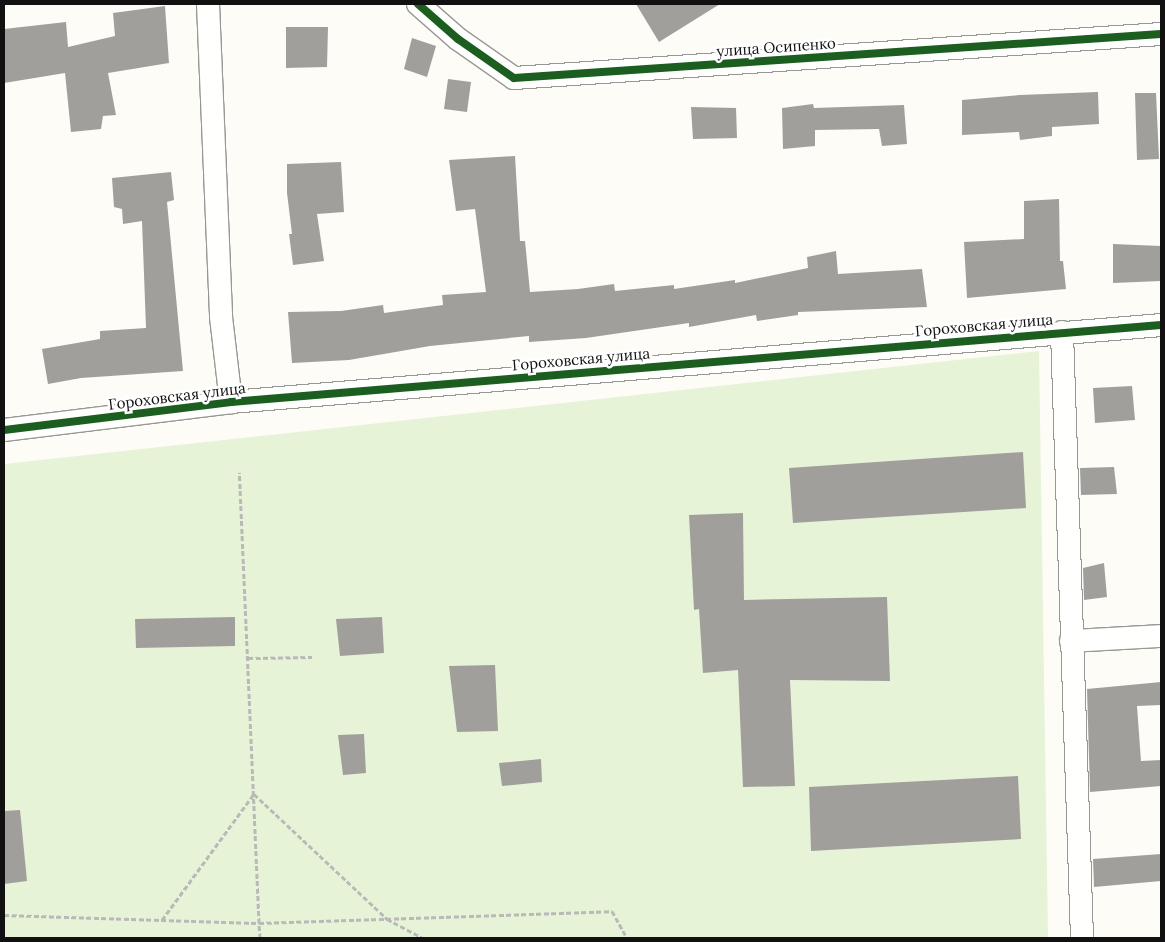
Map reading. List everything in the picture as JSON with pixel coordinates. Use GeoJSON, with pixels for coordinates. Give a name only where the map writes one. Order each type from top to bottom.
{"type":"FeatureCollection","features":[{"type":"Feature","properties":{"kind":"street"},"geometry":{"type":"LineString","coordinates":[[208,4],[221,317],[231,402]]}},
{"type":"Feature","properties":{"kind":"street","name":"улица Осипенко"},"geometry":{"type":"LineString","coordinates":[[418,4],[458,39],[514,78],[1161,34]]}},
{"type":"Feature","properties":{"kind":"street","name":"Гороховская улица"},"geometry":{"type":"LineString","coordinates":[[4,430],[231,402],[1161,325]]}},
{"type":"Feature","properties":{"kind":"street"},"geometry":{"type":"LineString","coordinates":[[1062,332],[1082,938]]}},
{"type":"Feature","properties":{"kind":"street"},"geometry":{"type":"LineString","coordinates":[[1071,641],[1161,636]]}},
{"type":"Feature","properties":{"kind":"path"},"geometry":{"type":"LineString","coordinates":[[239,472],[260,938]]}},
{"type":"Feature","properties":{"kind":"path"},"geometry":{"type":"LineString","coordinates":[[248,658],[312,656]]}},
{"type":"Feature","properties":{"kind":"path"},"geometry":{"type":"LineString","coordinates":[[254,794],[387,919],[422,938]]}},
{"type":"Feature","properties":{"kind":"path"},"geometry":{"type":"LineString","coordinates":[[162,920],[254,794]]}},
{"type":"Feature","properties":{"kind":"path"},"geometry":{"type":"LineString","coordinates":[[4,916],[259,923],[612,911],[627,938]]}},
{"type":"Feature","properties":{"kind":"green space"},"geometry":{"type":"Polygon","coordinates":[[[1039,351],[1048,938],[4,938],[4,464],[1039,351]]]}},
{"type":"Feature","properties":{"kind":"building"},"geometry":{"type":"Polygon","coordinates":[[[636,4],[720,4],[659,42],[636,4]]]}},
{"type":"Feature","properties":{"kind":"building"},"geometry":{"type":"Polygon","coordinates":[[[165,6],[169,63],[108,73],[116,115],[103,116],[101,129],[71,132],[65,73],[4,83],[4,29],[66,22],[68,47],[115,36],[113,13],[165,6]]]}},
{"type":"Feature","properties":{"kind":"building"},"geometry":{"type":"Polygon","coordinates":[[[286,27],[328,27],[327,67],[286,68],[286,27]]]}},
{"type":"Feature","properties":{"kind":"building"},"geometry":{"type":"Polygon","coordinates":[[[412,38],[436,46],[427,77],[404,69],[412,38]]]}},
{"type":"Feature","properties":{"kind":"building"},"geometry":{"type":"Polygon","coordinates":[[[448,79],[471,82],[467,112],[444,109],[448,79]]]}},
{"type":"Feature","properties":{"kind":"building"},"geometry":{"type":"Polygon","coordinates":[[[1098,92],[1099,124],[1052,127],[1052,136],[1020,140],[1019,132],[962,135],[962,100],[1020,95],[1098,92]]]}},
{"type":"Feature","properties":{"kind":"building"},"geometry":{"type":"Polygon","coordinates":[[[1135,93],[1156,93],[1159,159],[1137,160],[1135,93]]]}},
{"type":"Feature","properties":{"kind":"building"},"geometry":{"type":"Polygon","coordinates":[[[813,104],[814,108],[904,105],[907,144],[882,146],[879,129],[815,130],[815,146],[783,149],[782,108],[813,104]]]}},
{"type":"Feature","properties":{"kind":"building"},"geometry":{"type":"Polygon","coordinates":[[[691,107],[736,108],[737,138],[693,139],[691,107]]]}},
{"type":"Feature","properties":{"kind":"building"},"geometry":{"type":"Polygon","coordinates":[[[515,156],[520,241],[525,241],[530,292],[578,289],[614,284],[615,291],[674,285],[674,289],[735,280],[735,283],[808,268],[807,257],[836,251],[838,274],[922,269],[927,307],[798,312],[798,315],[757,321],[756,315],[689,327],[689,323],[586,338],[529,342],[529,336],[430,346],[349,360],[292,363],[288,312],[341,311],[383,305],[384,313],[443,305],[442,295],[486,292],[475,209],[456,211],[449,160],[515,156]]]}},
{"type":"Feature","properties":{"kind":"building"},"geometry":{"type":"Polygon","coordinates":[[[341,162],[344,212],[317,214],[324,261],[293,265],[289,234],[292,234],[287,193],[287,164],[341,162]]]}},
{"type":"Feature","properties":{"kind":"building"},"geometry":{"type":"Polygon","coordinates":[[[171,172],[174,200],[167,202],[183,371],[81,378],[48,384],[42,349],[100,339],[100,331],[146,328],[142,221],[123,224],[122,209],[114,207],[112,178],[171,172]]]}},
{"type":"Feature","properties":{"kind":"building"},"geometry":{"type":"Polygon","coordinates":[[[1059,199],[1060,261],[1063,261],[1066,289],[967,298],[964,242],[1024,239],[1024,201],[1059,199]]]}},
{"type":"Feature","properties":{"kind":"building"},"geometry":{"type":"Polygon","coordinates":[[[1113,244],[1161,246],[1161,281],[1113,283],[1113,244]]]}},
{"type":"Feature","properties":{"kind":"building"},"geometry":{"type":"Polygon","coordinates":[[[1132,386],[1135,420],[1095,423],[1093,388],[1132,386]]]}},
{"type":"Feature","properties":{"kind":"building"},"geometry":{"type":"Polygon","coordinates":[[[1023,452],[1026,508],[793,523],[789,468],[1023,452]]]}},
{"type":"Feature","properties":{"kind":"building"},"geometry":{"type":"Polygon","coordinates":[[[1114,467],[1117,494],[1081,495],[1080,468],[1114,467]]]}},
{"type":"Feature","properties":{"kind":"building"},"geometry":{"type":"Polygon","coordinates":[[[743,513],[744,600],[887,597],[890,681],[790,680],[795,786],[743,787],[738,670],[703,673],[699,609],[694,610],[689,515],[743,513]]]}},
{"type":"Feature","properties":{"kind":"building"},"geometry":{"type":"Polygon","coordinates":[[[1104,563],[1107,597],[1084,600],[1083,568],[1104,563]]]}},
{"type":"Feature","properties":{"kind":"building"},"geometry":{"type":"Polygon","coordinates":[[[235,617],[235,646],[136,648],[135,619],[235,617]]]}},
{"type":"Feature","properties":{"kind":"building"},"geometry":{"type":"Polygon","coordinates":[[[382,617],[384,653],[340,656],[336,619],[382,617]]]}},
{"type":"Feature","properties":{"kind":"building"},"geometry":{"type":"Polygon","coordinates":[[[495,665],[498,731],[457,732],[449,666],[495,665]]]}},
{"type":"Feature","properties":{"kind":"building"},"geometry":{"type":"Polygon","coordinates":[[[1161,682],[1161,705],[1137,706],[1141,761],[1161,760],[1161,786],[1090,792],[1087,689],[1161,682]]]}},
{"type":"Feature","properties":{"kind":"building"},"geometry":{"type":"Polygon","coordinates":[[[364,734],[366,773],[343,775],[338,735],[364,734]]]}},
{"type":"Feature","properties":{"kind":"building"},"geometry":{"type":"Polygon","coordinates":[[[541,759],[542,782],[502,786],[499,763],[541,759]]]}},
{"type":"Feature","properties":{"kind":"building"},"geometry":{"type":"Polygon","coordinates":[[[1018,776],[1021,839],[811,851],[809,787],[1018,776]]]}},
{"type":"Feature","properties":{"kind":"building"},"geometry":{"type":"Polygon","coordinates":[[[20,810],[27,881],[4,884],[4,811],[20,810]]]}},
{"type":"Feature","properties":{"kind":"building"},"geometry":{"type":"Polygon","coordinates":[[[1161,854],[1161,881],[1094,887],[1093,859],[1161,854]]]}},
{"type":"Feature","properties":{"kind":"cycle path"},"geometry":{"type":"LineString","coordinates":[[418,4],[458,39],[514,78],[1161,34]]}},
{"type":"Feature","properties":{"kind":"cycle path"},"geometry":{"type":"LineString","coordinates":[[4,430],[231,402],[1161,325]]}}]}
